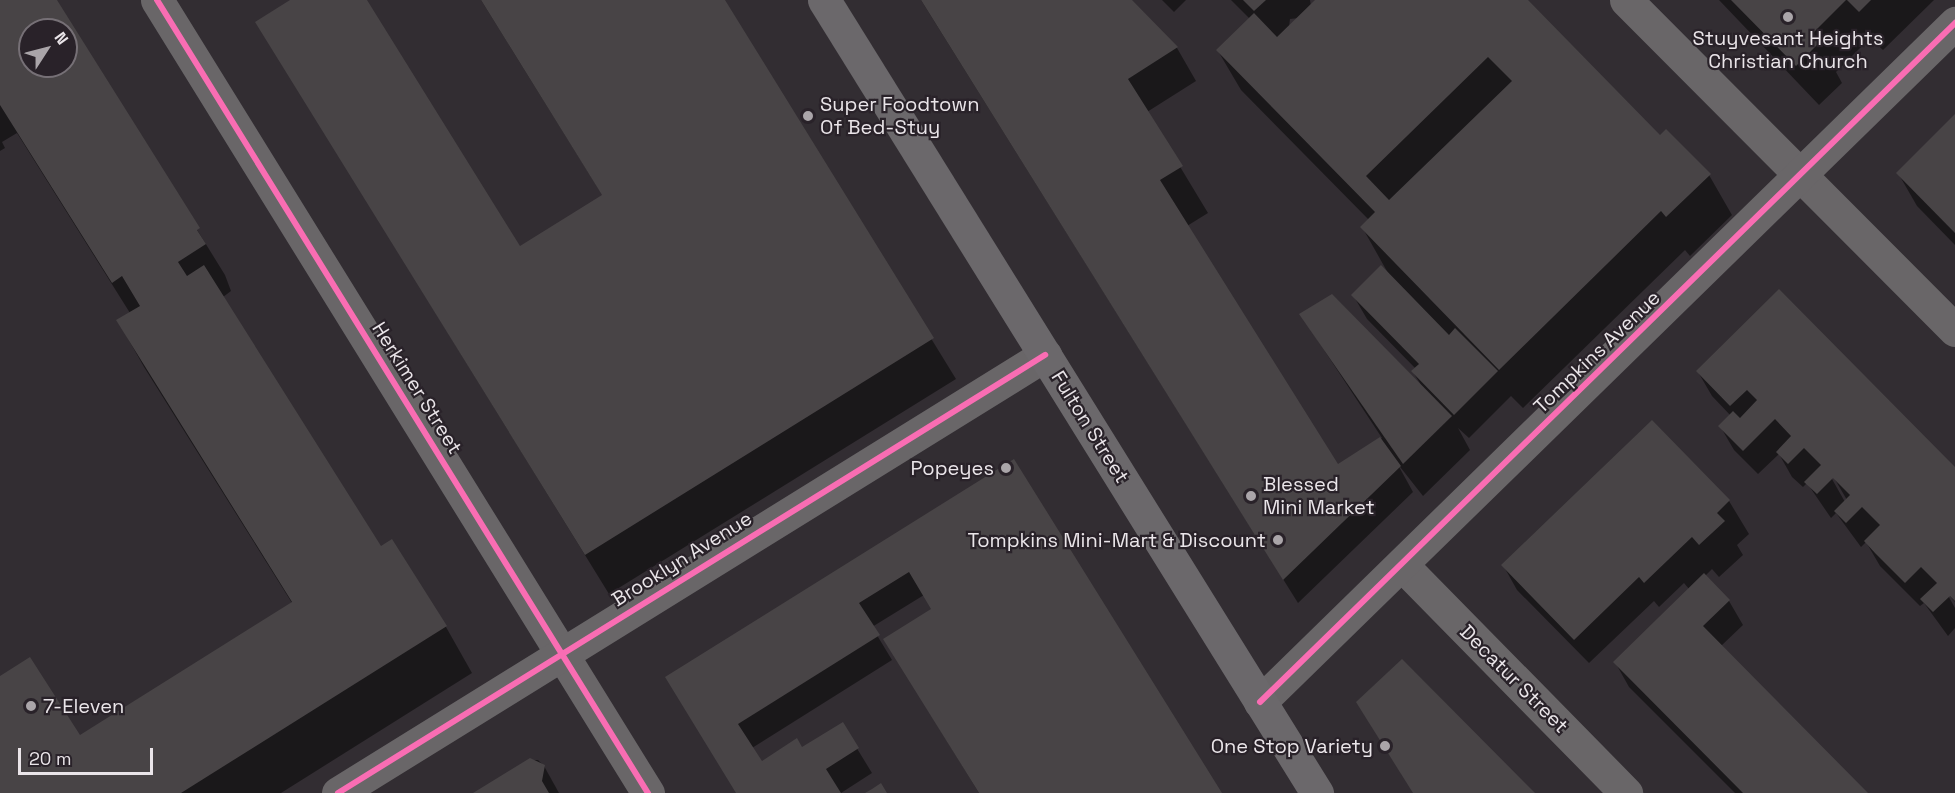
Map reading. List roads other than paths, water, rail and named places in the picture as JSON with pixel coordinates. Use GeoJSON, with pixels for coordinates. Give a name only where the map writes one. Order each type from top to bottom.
{"type":"FeatureCollection","features":[{"type":"Feature","properties":{"kind":"main road","name":"Fulton Street"},"geometry":{"type":"LineString","coordinates":[[824,0],[1317,793]]}},
{"type":"Feature","properties":{"kind":"street","name":"Herkimer Street"},"geometry":{"type":"LineString","coordinates":[[158,0],[648,793]]}},
{"type":"Feature","properties":{"kind":"street"},"geometry":{"type":"LineString","coordinates":[[1626,0],[1955,330]]}},
{"type":"Feature","properties":{"kind":"street","name":"Tompkins Avenue"},"geometry":{"type":"LineString","coordinates":[[1260,702],[1803,176],[1955,23]]}},
{"type":"Feature","properties":{"kind":"street","name":"Brooklyn Avenue"},"geometry":{"type":"LineString","coordinates":[[338,793],[1045,354]]}},
{"type":"Feature","properties":{"kind":"street","name":"Decatur Street"},"geometry":{"type":"LineString","coordinates":[[1402,565],[1626,793]]}},
{"type":"Feature","properties":{"kind":"place","name":"Stuyvesant Heights Christian Church"},"geometry":{"type":"Point","coordinates":[1788,17]}},
{"type":"Feature","properties":{"kind":"place","name":"Super Foodtown Of Bed-Stuy"},"geometry":{"type":"Point","coordinates":[808,116]}},
{"type":"Feature","properties":{"kind":"place","name":"Popeyes"},"geometry":{"type":"Point","coordinates":[1006,468]}},
{"type":"Feature","properties":{"kind":"place","name":"Blessed Mini Market"},"geometry":{"type":"Point","coordinates":[1251,496]}},
{"type":"Feature","properties":{"kind":"place","name":"Tompkins Mini-Mart & Discount"},"geometry":{"type":"Point","coordinates":[1278,540]}},
{"type":"Feature","properties":{"kind":"place","name":"7-Eleven"},"geometry":{"type":"Point","coordinates":[31,706]}},
{"type":"Feature","properties":{"kind":"place","name":"One Stop Variety"},"geometry":{"type":"Point","coordinates":[1385,746]}}]}
